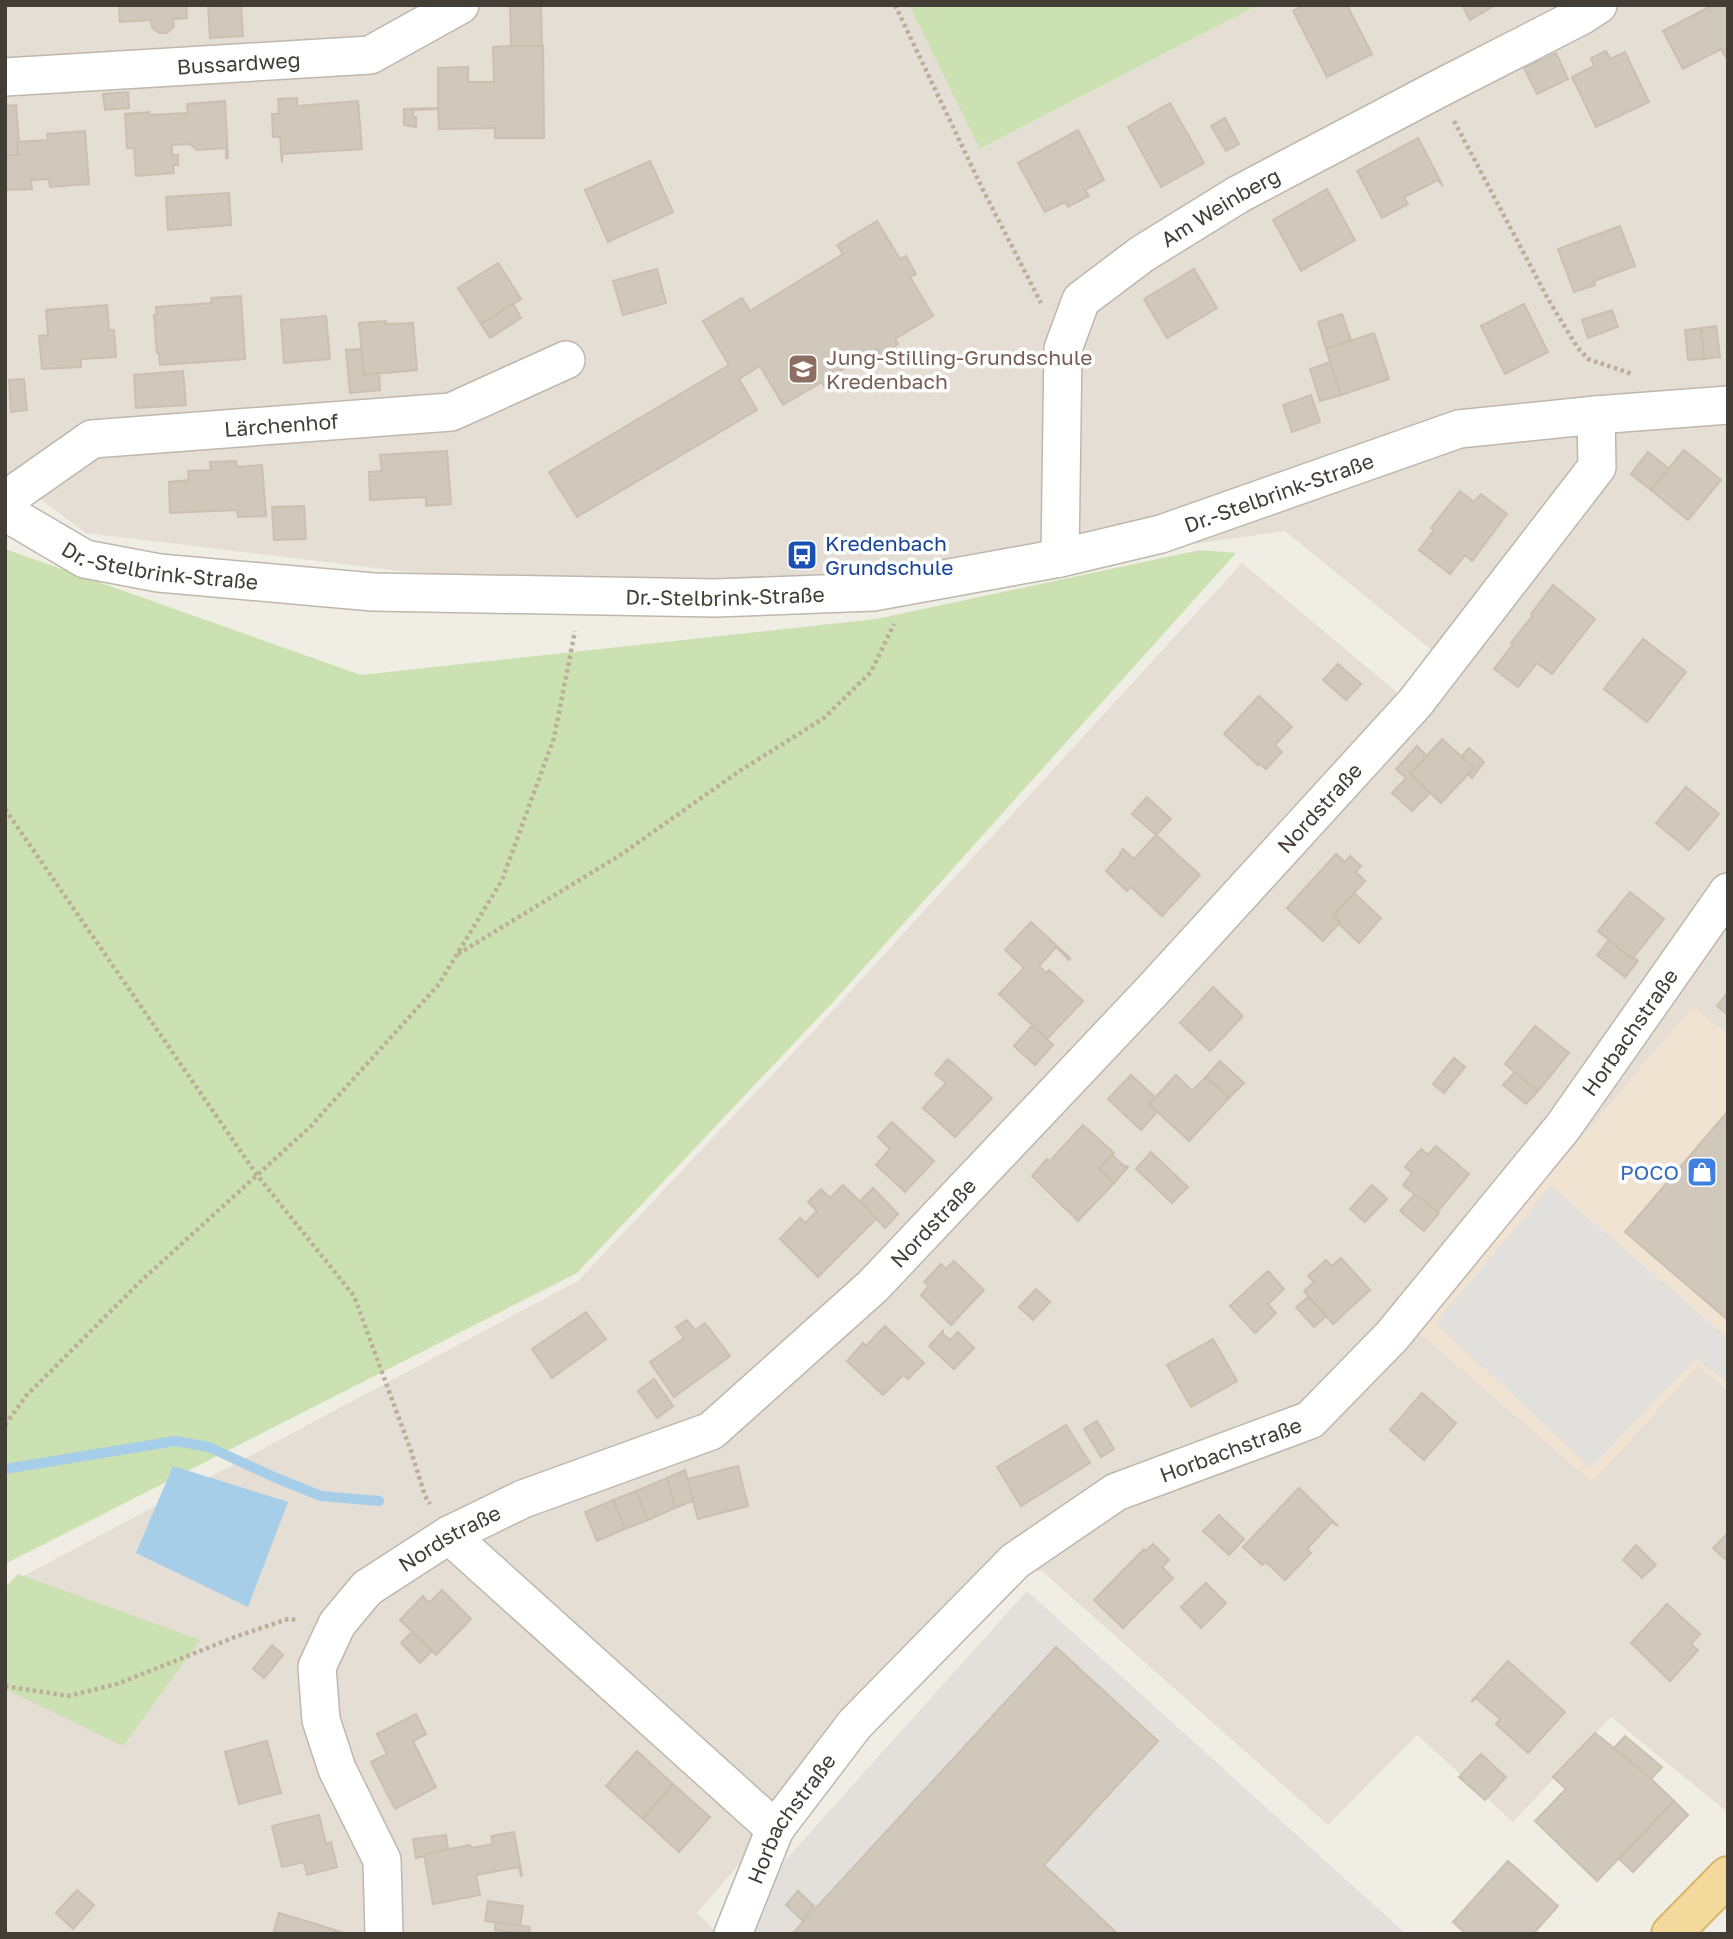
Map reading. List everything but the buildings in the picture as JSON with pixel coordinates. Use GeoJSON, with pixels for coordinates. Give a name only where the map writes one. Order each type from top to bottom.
{"type":"FeatureCollection","features":[{"type":"Feature","properties":{"kind":"main road"},"geometry":{"type":"LineString","coordinates":[[1671,1934],[1728,1876]]}},
{"type":"Feature","properties":{"kind":"street","name":"Bussardweg"},"geometry":{"type":"LineString","coordinates":[[5,77],[370,55],[460,5]]}},
{"type":"Feature","properties":{"kind":"street","name":"Am Weinberg"},"geometry":{"type":"LineString","coordinates":[[1060,558],[1063,349],[1081,300],[1143,254],[1239,194],[1598,5]]}},
{"type":"Feature","properties":{"kind":"street","name":"Lärchenhof"},"geometry":{"type":"LineString","coordinates":[[5,500],[92,439],[451,412],[566,360]]}},
{"type":"Feature","properties":{"kind":"street","name":"Dr.-Stelbrink-Straße"},"geometry":{"type":"LineString","coordinates":[[5,512],[85,559],[159,573],[373,592],[728,597],[873,592],[1060,558],[1161,534],[1459,429],[1728,405]]}},
{"type":"Feature","properties":{"kind":"street","name":"Nordstraße"},"geometry":{"type":"LineString","coordinates":[[384,1934],[382,1860],[337,1769],[321,1720],[317,1667],[337,1625],[367,1588],[449,1535],[523,1499],[711,1431],[873,1286],[1152,991],[1415,703],[1597,467],[1596,415]]}},
{"type":"Feature","properties":{"kind":"street","name":"Horbachstraße"},"geometry":{"type":"LineString","coordinates":[[733,1934],[775,1829],[855,1724],[1015,1561],[1116,1492],[1310,1420],[1392,1336],[1555,1136],[1728,892]]}},
{"type":"Feature","properties":{"kind":"street"},"geometry":{"type":"LineString","coordinates":[[449,1535],[775,1829]]}},
{"type":"Feature","properties":{"kind":"path"},"geometry":{"type":"LineString","coordinates":[[895,5],[983,190],[1063,349]]}},
{"type":"Feature","properties":{"kind":"path"},"geometry":{"type":"LineString","coordinates":[[1436,90],[1548,299],[1577,347],[1588,359],[1601,365],[1664,386],[1677,409]]}},
{"type":"Feature","properties":{"kind":"path"},"geometry":{"type":"LineString","coordinates":[[456,956],[620,856],[738,772],[824,718],[871,672],[912,585]]}},
{"type":"Feature","properties":{"kind":"path"},"geometry":{"type":"LineString","coordinates":[[5,1425],[26,1396],[123,1298],[310,1127],[439,984],[502,880],[554,738],[582,596]]}},
{"type":"Feature","properties":{"kind":"path"},"geometry":{"type":"LineString","coordinates":[[5,809],[257,1175],[354,1296],[425,1496],[449,1535]]}},
{"type":"Feature","properties":{"kind":"path"},"geometry":{"type":"LineString","coordinates":[[5,1686],[68,1696],[117,1684],[288,1619],[337,1625]]}},
{"type":"Feature","properties":{"kind":"shaded area"},"geometry":{"type":"Polygon","coordinates":[[[5,5],[909,5],[981,149],[1258,5],[1728,5],[1728,1034],[1691,1007],[1699,1365],[1728,1391],[1726,1811],[1611,1717],[1513,1822],[1417,1735],[1328,1825],[1042,1571],[994,1567],[697,1913],[718,1934],[5,1934],[5,1586],[578,1281],[838,1005],[1242,563],[1399,694],[1434,652],[1285,531],[730,611],[86,533],[5,473],[5,5]]]}},
{"type":"Feature","properties":{"kind":"shaded area"},"geometry":{"type":"Polygon","coordinates":[[[1692,1007],[1728,1034],[1728,1391],[1698,1366],[1592,1482],[1417,1331],[1692,1007]]]}},
{"type":"Feature","properties":{"kind":"shaded area"},"geometry":{"type":"Polygon","coordinates":[[[1551,1186],[1728,1338],[1728,1384],[1696,1358],[1591,1468],[1435,1323],[1551,1186]]]}},
{"type":"Feature","properties":{"kind":"shaded area"},"geometry":{"type":"Polygon","coordinates":[[[1027,1591],[1406,1934],[738,1934],[728,1924],[1027,1591]]]}},
{"type":"Feature","properties":{"kind":"green space"},"geometry":{"type":"Polygon","coordinates":[[[909,5],[1258,5],[980,149],[909,5]]]}},
{"type":"Feature","properties":{"kind":"green space"},"geometry":{"type":"Polygon","coordinates":[[[5,549],[361,675],[876,619],[1200,550],[1236,553],[833,1002],[577,1273],[5,1564],[5,549]]]}},
{"type":"Feature","properties":{"kind":"green space"},"geometry":{"type":"Polygon","coordinates":[[[18,1574],[200,1640],[123,1746],[5,1689],[5,1588],[18,1574]]]}},
{"type":"Feature","properties":{"kind":"water"},"geometry":{"type":"Polygon","coordinates":[[[173,1466],[288,1502],[248,1607],[136,1553],[173,1466]]]}},
{"type":"Feature","properties":{"kind":"waterway"},"geometry":{"type":"LineString","coordinates":[[5,1469],[175,1441],[209,1447],[321,1496],[379,1501]]}},
{"type":"Feature","properties":{"kind":"place","name":"Jung-Stilling-Grundschule Kredenbach"},"geometry":{"type":"Point","coordinates":[803,369]}},
{"type":"Feature","properties":{"kind":"place","name":"Kredenbach Grundschule"},"geometry":{"type":"Point","coordinates":[802,555]}},
{"type":"Feature","properties":{"kind":"place","name":"POCO"},"geometry":{"type":"Point","coordinates":[1702,1172]}}]}
